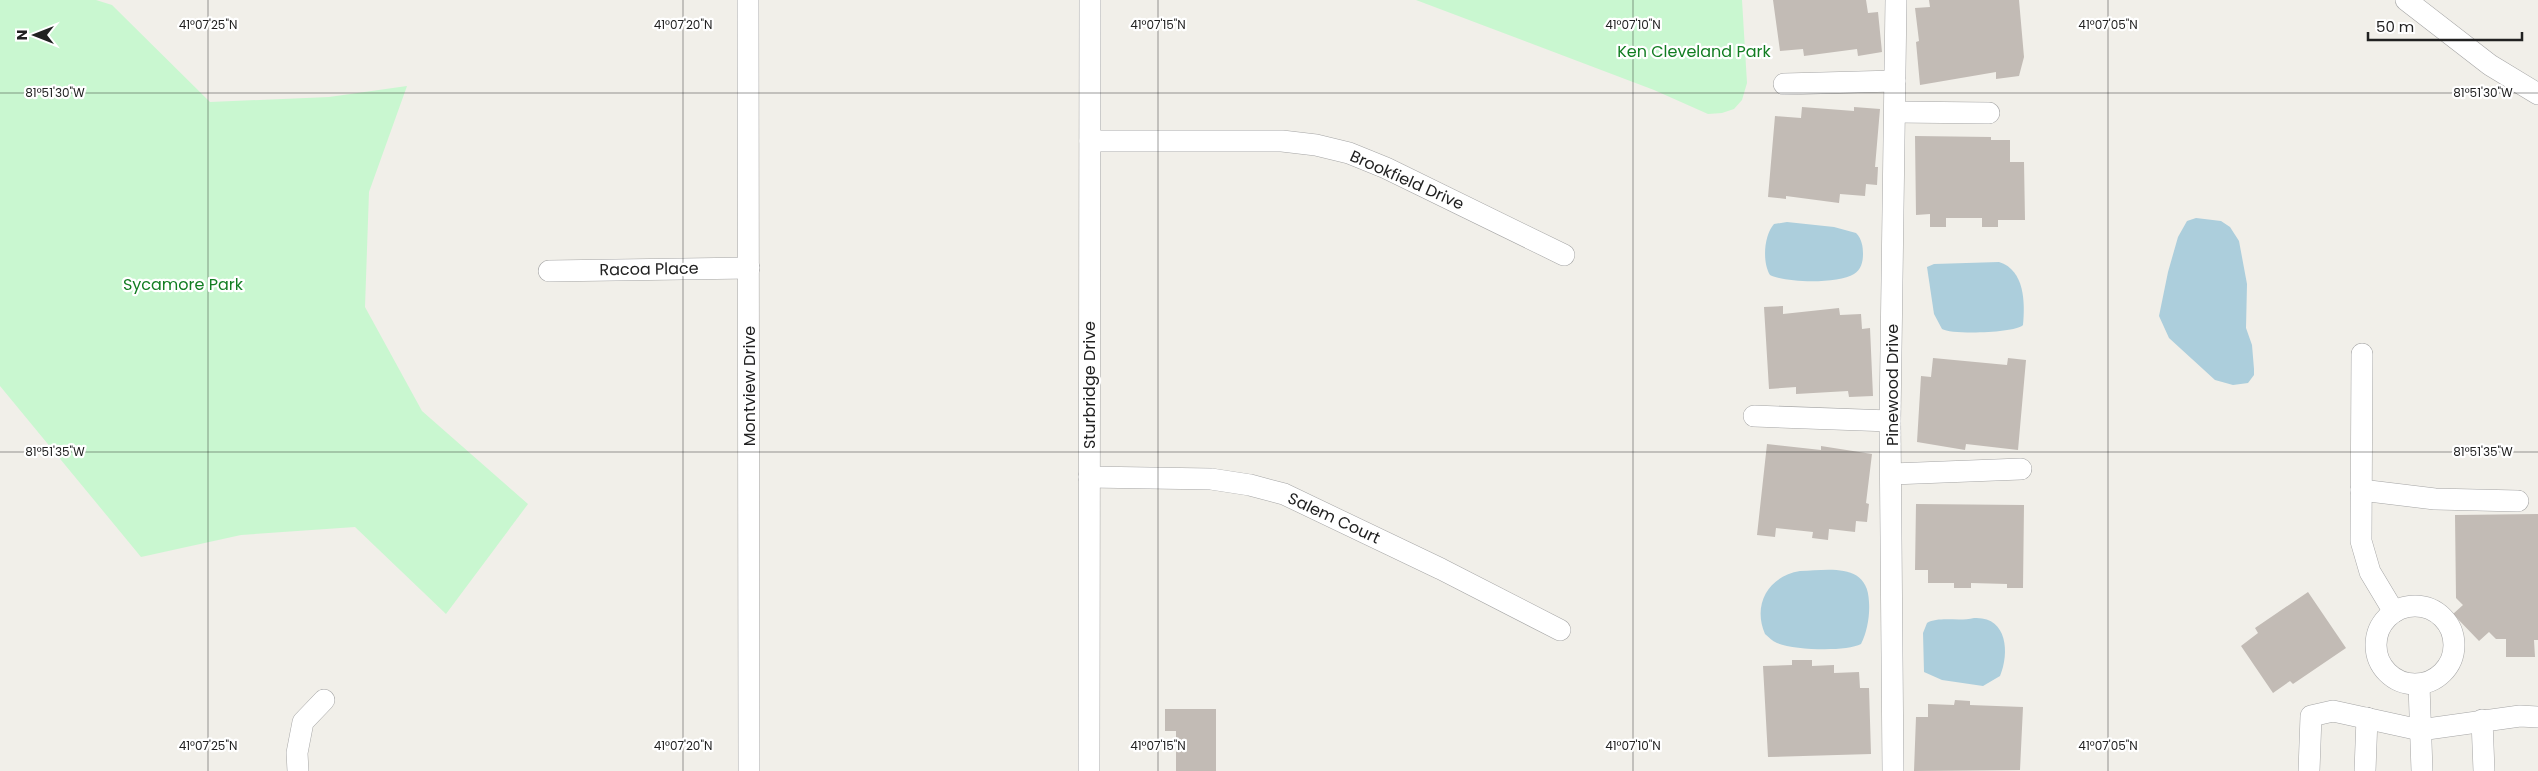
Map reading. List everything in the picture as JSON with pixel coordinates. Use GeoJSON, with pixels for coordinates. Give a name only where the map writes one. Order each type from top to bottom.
{"type":"FeatureCollection","features":[{"type":"Feature","properties":{"kind":"street","name":"Montview Drive"},"geometry":{"type":"LineString","coordinates":[[748,0],[749,771]]}},
{"type":"Feature","properties":{"kind":"street","name":"Sturbridge Drive"},"geometry":{"type":"LineString","coordinates":[[1089,771],[1090,0]]}},
{"type":"Feature","properties":{"kind":"street","name":"Pinewood Drive"},"geometry":{"type":"LineString","coordinates":[[1893,771],[1892,474],[1890,421],[1896,0]]}},
{"type":"Feature","properties":{"kind":"street"},"geometry":{"type":"LineString","coordinates":[[2406,0],[2490,65],[2538,94]]}},
{"type":"Feature","properties":{"kind":"street"},"geometry":{"type":"LineString","coordinates":[[1784,84],[1895,81]]}},
{"type":"Feature","properties":{"kind":"street"},"geometry":{"type":"LineString","coordinates":[[1895,112],[1990,113]]}},
{"type":"Feature","properties":{"kind":"street","name":"Brookfield Drive"},"geometry":{"type":"LineString","coordinates":[[1090,141],[1282,141],[1316,145],[1349,153],[1386,168],[1564,255]]}},
{"type":"Feature","properties":{"kind":"street","name":"Racoa Place"},"geometry":{"type":"LineString","coordinates":[[549,271],[749,268]]}},
{"type":"Feature","properties":{"kind":"street"},"geometry":{"type":"LineString","coordinates":[[2362,354],[2361,541],[2370,572],[2394,612]]}},
{"type":"Feature","properties":{"kind":"street"},"geometry":{"type":"LineString","coordinates":[[1754,416],[1890,421]]}},
{"type":"Feature","properties":{"kind":"street"},"geometry":{"type":"LineString","coordinates":[[1892,474],[2021,469]]}},
{"type":"Feature","properties":{"kind":"street","name":"Salem Court"},"geometry":{"type":"LineString","coordinates":[[1089,477],[1211,479],[1250,485],[1284,494],[1382,540],[1560,630]]}},
{"type":"Feature","properties":{"kind":"street"},"geometry":{"type":"LineString","coordinates":[[2361,490],[2435,499],[2518,501]]}},
{"type":"Feature","properties":{"kind":"street"},"geometry":{"type":"LineString","coordinates":[[2418,606],[2431,609],[2442,616],[2450,627],[2454,639],[2452,658],[2442,674],[2432,682],[2419,685],[2406,684],[2394,679],[2384,670],[2378,658],[2375,645],[2378,632],[2384,621],[2394,612],[2406,607],[2418,606]]}},
{"type":"Feature","properties":{"kind":"street"},"geometry":{"type":"LineString","coordinates":[[2419,685],[2422,771]]}},
{"type":"Feature","properties":{"kind":"street"},"geometry":{"type":"LineString","coordinates":[[298,771],[297,752],[303,722],[324,700]]}},
{"type":"Feature","properties":{"kind":"street"},"geometry":{"type":"LineString","coordinates":[[2310,771],[2311,716],[2333,711],[2420,730],[2482,720],[2520,716],[2538,717]]}},
{"type":"Feature","properties":{"kind":"street"},"geometry":{"type":"LineString","coordinates":[[2365,771],[2366,718]]}},
{"type":"Feature","properties":{"kind":"street"},"geometry":{"type":"LineString","coordinates":[[2482,720],[2484,771]]}},
{"type":"Feature","properties":{"kind":"green space","name":"Sycamore Park"},"geometry":{"type":"Polygon","coordinates":[[[0,0],[96,0],[112,5],[210,102],[329,97],[407,86],[369,192],[365,307],[422,411],[528,504],[446,614],[355,527],[241,535],[141,557],[0,386],[0,0]]]}},
{"type":"Feature","properties":{"kind":"green space","name":"Ken Cleveland Park"},"geometry":{"type":"Polygon","coordinates":[[[1416,0],[1742,0],[1747,83],[1742,100],[1734,109],[1722,113],[1708,114],[1654,90],[1416,0]]]}},
{"type":"Feature","properties":{"kind":"water"},"geometry":{"type":"Polygon","coordinates":[[[2196,218],[2221,221],[2230,227],[2239,241],[2247,284],[2246,328],[2252,345],[2254,369],[2254,375],[2248,383],[2233,385],[2215,380],[2169,338],[2159,316],[2168,272],[2178,237],[2187,221],[2196,218]]]}},
{"type":"Feature","properties":{"kind":"water"},"geometry":{"type":"Polygon","coordinates":[[[1787,222],[1834,227],[1856,233],[1861,240],[1863,249],[1863,260],[1860,268],[1854,274],[1846,277],[1825,281],[1788,280],[1770,275],[1767,270],[1765,256],[1768,235],[1774,224],[1787,222]]]}},
{"type":"Feature","properties":{"kind":"water"},"geometry":{"type":"Polygon","coordinates":[[[1999,262],[2008,266],[2019,280],[2024,307],[2023,325],[2008,330],[1983,332],[1958,332],[1942,329],[1934,314],[1927,267],[1934,264],[1999,262]]]}},
{"type":"Feature","properties":{"kind":"water"},"geometry":{"type":"Polygon","coordinates":[[[1800,571],[1845,571],[1854,574],[1862,580],[1867,589],[1869,607],[1866,629],[1861,644],[1844,648],[1807,649],[1777,643],[1765,634],[1761,623],[1761,612],[1762,602],[1766,593],[1780,579],[1800,571]]]}},
{"type":"Feature","properties":{"kind":"water"},"geometry":{"type":"Polygon","coordinates":[[[1985,619],[1993,623],[2003,637],[2005,657],[2000,676],[1983,686],[1942,680],[1924,672],[1923,633],[1927,623],[1937,620],[1985,619]]]}},
{"type":"Feature","properties":{"kind":"building"},"geometry":{"type":"Polygon","coordinates":[[[1773,0],[1866,0],[1868,13],[1878,12],[1882,52],[1858,56],[1857,49],[1804,56],[1803,49],[1780,51],[1773,0]]]}},
{"type":"Feature","properties":{"kind":"building"},"geometry":{"type":"Polygon","coordinates":[[[1929,0],[2019,0],[2024,57],[2019,76],[1996,79],[1996,72],[1920,85],[1916,42],[1919,41],[1915,8],[1930,7],[1929,0]]]}},
{"type":"Feature","properties":{"kind":"building"},"geometry":{"type":"Polygon","coordinates":[[[1802,107],[1854,111],[1854,107],[1880,109],[1875,167],[1878,167],[1877,185],[1866,184],[1865,196],[1840,194],[1839,203],[1786,196],[1786,199],[1768,197],[1775,116],[1801,118],[1802,107]]]}},
{"type":"Feature","properties":{"kind":"building"},"geometry":{"type":"Polygon","coordinates":[[[1915,136],[1991,137],[1991,140],[2010,140],[2010,162],[2024,162],[2025,220],[1998,220],[1998,227],[1982,227],[1982,218],[1946,218],[1946,227],[1930,227],[1930,214],[1916,215],[1915,136]]]}},
{"type":"Feature","properties":{"kind":"building"},"geometry":{"type":"Polygon","coordinates":[[[1783,306],[1783,314],[1839,308],[1840,315],[1861,314],[1862,329],[1870,328],[1873,396],[1849,397],[1848,391],[1796,394],[1796,387],[1769,389],[1764,307],[1783,306]]]}},
{"type":"Feature","properties":{"kind":"building"},"geometry":{"type":"Polygon","coordinates":[[[1933,358],[2007,365],[2008,358],[2026,360],[2018,450],[1966,444],[1965,450],[1917,442],[1921,376],[1931,377],[1933,358]]]}},
{"type":"Feature","properties":{"kind":"building"},"geometry":{"type":"Polygon","coordinates":[[[1767,444],[1821,450],[1821,446],[1872,454],[1866,503],[1869,504],[1867,522],[1856,521],[1855,532],[1829,529],[1828,540],[1812,538],[1813,532],[1776,528],[1775,537],[1757,535],[1767,444]]]}},
{"type":"Feature","properties":{"kind":"building"},"geometry":{"type":"Polygon","coordinates":[[[1916,504],[2024,505],[2023,588],[2007,588],[2007,584],[1971,583],[1971,588],[1954,588],[1954,583],[1928,583],[1928,570],[1915,570],[1916,504]]]}},
{"type":"Feature","properties":{"kind":"building"},"geometry":{"type":"Polygon","coordinates":[[[2538,514],[2538,640],[2534,640],[2535,657],[2506,657],[2506,639],[2496,639],[2489,632],[2479,641],[2453,614],[2463,605],[2456,598],[2455,515],[2538,514]]]}},
{"type":"Feature","properties":{"kind":"building"},"geometry":{"type":"Polygon","coordinates":[[[2308,592],[2346,648],[2293,684],[2290,681],[2273,693],[2241,646],[2258,633],[2255,628],[2308,592]]]}},
{"type":"Feature","properties":{"kind":"building"},"geometry":{"type":"Polygon","coordinates":[[[1792,660],[1812,660],[1812,666],[1834,665],[1834,673],[1859,672],[1860,688],[1869,688],[1871,754],[1768,757],[1763,666],[1792,665],[1792,660]]]}},
{"type":"Feature","properties":{"kind":"building"},"geometry":{"type":"Polygon","coordinates":[[[1955,700],[1970,701],[1970,705],[2023,707],[2020,770],[1914,771],[1916,717],[1928,717],[1928,704],[1954,705],[1955,700]]]}},
{"type":"Feature","properties":{"kind":"building"},"geometry":{"type":"Polygon","coordinates":[[[1165,709],[1216,709],[1216,771],[1176,771],[1176,731],[1165,731],[1165,709]]]}}]}
